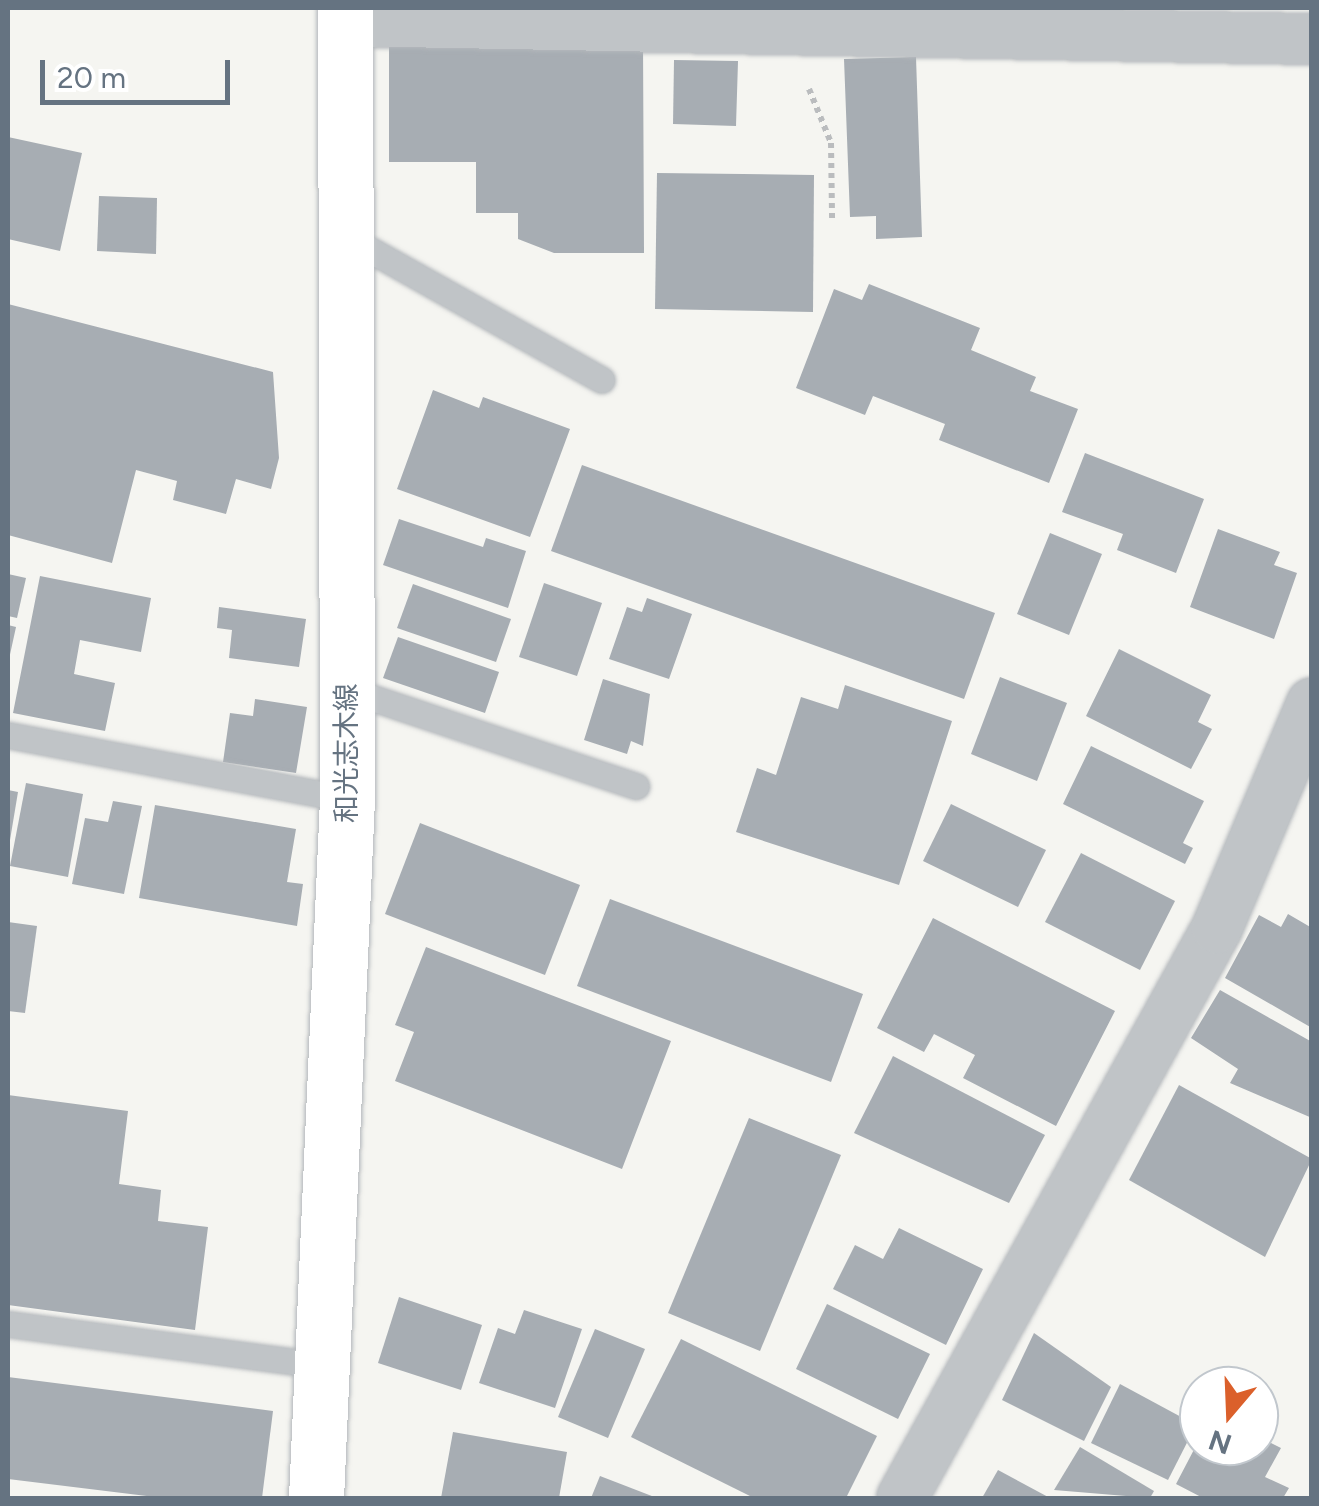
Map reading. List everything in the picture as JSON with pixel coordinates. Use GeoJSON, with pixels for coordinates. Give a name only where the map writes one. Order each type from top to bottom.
{"type":"FeatureCollection","features":[{"type":"Feature","properties":{"kind":"main road","name":"和光志木線"},"geometry":{"type":"LineString","coordinates":[[316,1498],[348,799],[345,14]]}},
{"type":"Feature","properties":{"kind":"street"},"geometry":{"type":"LineString","coordinates":[[345,14],[802,15],[1312,39]]}},
{"type":"Feature","properties":{"kind":"street"},"geometry":{"type":"LineString","coordinates":[[902,1498],[1217,928],[1312,703]]}},
{"type":"Feature","properties":{"kind":"lane"},"geometry":{"type":"LineString","coordinates":[[347,237],[602,380]]}},
{"type":"Feature","properties":{"kind":"lane"},"geometry":{"type":"LineString","coordinates":[[346,689],[636,786]]}},
{"type":"Feature","properties":{"kind":"lane"},"geometry":{"type":"LineString","coordinates":[[8,735],[348,799]]}},
{"type":"Feature","properties":{"kind":"lane"},"geometry":{"type":"LineString","coordinates":[[8,1324],[321,1365]]}},
{"type":"Feature","properties":{"kind":"path"},"geometry":{"type":"LineString","coordinates":[[802,15],[812,113],[831,143],[832,218]]}},
{"type":"Feature","properties":{"kind":"building"},"geometry":{"type":"Polygon","coordinates":[[[643,41],[644,253],[554,253],[518,239],[518,213],[476,213],[476,162],[389,162],[389,42],[643,41]]]}},
{"type":"Feature","properties":{"kind":"building"},"geometry":{"type":"Polygon","coordinates":[[[916,57],[922,237],[876,239],[876,216],[850,217],[844,59],[916,57]]]}},
{"type":"Feature","properties":{"kind":"building"},"geometry":{"type":"Polygon","coordinates":[[[674,60],[738,61],[736,126],[673,124],[674,60]]]}},
{"type":"Feature","properties":{"kind":"building"},"geometry":{"type":"Polygon","coordinates":[[[8,137],[82,153],[60,251],[8,239],[8,137]]]}},
{"type":"Feature","properties":{"kind":"building"},"geometry":{"type":"Polygon","coordinates":[[[657,173],[814,175],[813,312],[655,309],[657,173]]]}},
{"type":"Feature","properties":{"kind":"building"},"geometry":{"type":"Polygon","coordinates":[[[99,196],[157,198],[156,254],[97,251],[99,196]]]}},
{"type":"Feature","properties":{"kind":"building"},"geometry":{"type":"Polygon","coordinates":[[[869,284],[980,328],[971,350],[1036,377],[1030,391],[1078,409],[1049,483],[939,440],[945,424],[873,396],[865,415],[796,388],[834,289],[862,300],[869,284]]]}},
{"type":"Feature","properties":{"kind":"building"},"geometry":{"type":"Polygon","coordinates":[[[8,304],[273,372],[279,458],[271,489],[236,479],[226,514],[173,500],[177,481],[136,470],[112,563],[8,535],[8,304]]]}},
{"type":"Feature","properties":{"kind":"building"},"geometry":{"type":"Polygon","coordinates":[[[433,390],[479,408],[483,397],[570,429],[530,537],[397,489],[433,390]]]}},
{"type":"Feature","properties":{"kind":"building"},"geometry":{"type":"Polygon","coordinates":[[[1085,453],[1204,499],[1176,573],[1117,550],[1123,534],[1062,512],[1085,453]]]}},
{"type":"Feature","properties":{"kind":"building"},"geometry":{"type":"Polygon","coordinates":[[[582,465],[995,613],[964,699],[551,551],[582,465]]]}},
{"type":"Feature","properties":{"kind":"building"},"geometry":{"type":"Polygon","coordinates":[[[399,519],[483,547],[486,538],[526,551],[508,608],[383,565],[399,519]]]}},
{"type":"Feature","properties":{"kind":"building"},"geometry":{"type":"Polygon","coordinates":[[[1218,529],[1280,552],[1274,565],[1297,573],[1274,639],[1190,607],[1218,529]]]}},
{"type":"Feature","properties":{"kind":"building"},"geometry":{"type":"Polygon","coordinates":[[[1050,533],[1102,554],[1069,635],[1017,614],[1050,533]]]}},
{"type":"Feature","properties":{"kind":"building"},"geometry":{"type":"Polygon","coordinates":[[[8,574],[26,578],[17,618],[8,616],[8,574]]]}},
{"type":"Feature","properties":{"kind":"building"},"geometry":{"type":"Polygon","coordinates":[[[40,576],[151,598],[141,652],[80,640],[74,674],[115,683],[105,731],[13,713],[40,576]]]}},
{"type":"Feature","properties":{"kind":"building"},"geometry":{"type":"Polygon","coordinates":[[[544,583],[602,603],[577,676],[519,657],[544,583]]]}},
{"type":"Feature","properties":{"kind":"building"},"geometry":{"type":"Polygon","coordinates":[[[413,584],[511,619],[496,662],[397,628],[413,584]]]}},
{"type":"Feature","properties":{"kind":"building"},"geometry":{"type":"Polygon","coordinates":[[[647,598],[692,614],[669,679],[609,659],[627,607],[642,612],[647,598]]]}},
{"type":"Feature","properties":{"kind":"building"},"geometry":{"type":"Polygon","coordinates":[[[219,607],[306,619],[299,667],[229,658],[232,630],[217,628],[219,607]]]}},
{"type":"Feature","properties":{"kind":"building"},"geometry":{"type":"Polygon","coordinates":[[[8,625],[16,627],[9,659],[8,659],[8,625]]]}},
{"type":"Feature","properties":{"kind":"building"},"geometry":{"type":"Polygon","coordinates":[[[398,637],[499,672],[485,713],[383,678],[398,637]]]}},
{"type":"Feature","properties":{"kind":"building"},"geometry":{"type":"Polygon","coordinates":[[[1119,649],[1211,695],[1198,722],[1212,729],[1191,769],[1086,716],[1119,649]]]}},
{"type":"Feature","properties":{"kind":"building"},"geometry":{"type":"Polygon","coordinates":[[[1000,677],[1067,703],[1037,781],[971,754],[1000,677]]]}},
{"type":"Feature","properties":{"kind":"building"},"geometry":{"type":"Polygon","coordinates":[[[603,679],[650,694],[643,746],[631,741],[627,754],[584,740],[603,679]]]}},
{"type":"Feature","properties":{"kind":"building"},"geometry":{"type":"Polygon","coordinates":[[[845,685],[952,721],[899,885],[736,832],[757,768],[776,775],[801,697],[838,709],[845,685]]]}},
{"type":"Feature","properties":{"kind":"building"},"geometry":{"type":"Polygon","coordinates":[[[255,699],[307,707],[296,773],[223,762],[230,713],[253,716],[255,699]]]}},
{"type":"Feature","properties":{"kind":"building"},"geometry":{"type":"Polygon","coordinates":[[[1091,746],[1204,801],[1183,843],[1193,848],[1185,864],[1063,804],[1091,746]]]}},
{"type":"Feature","properties":{"kind":"building"},"geometry":{"type":"Polygon","coordinates":[[[26,783],[83,794],[68,877],[10,866],[26,783]]]}},
{"type":"Feature","properties":{"kind":"building"},"geometry":{"type":"Polygon","coordinates":[[[8,790],[18,792],[10,840],[8,840],[8,790]]]}},
{"type":"Feature","properties":{"kind":"building"},"geometry":{"type":"Polygon","coordinates":[[[113,801],[142,806],[124,894],[72,884],[85,818],[108,822],[113,801]]]}},
{"type":"Feature","properties":{"kind":"building"},"geometry":{"type":"Polygon","coordinates":[[[951,804],[1046,850],[1018,907],[923,861],[951,804]]]}},
{"type":"Feature","properties":{"kind":"building"},"geometry":{"type":"Polygon","coordinates":[[[155,805],[296,829],[287,882],[303,884],[297,926],[139,898],[155,805]]]}},
{"type":"Feature","properties":{"kind":"building"},"geometry":{"type":"Polygon","coordinates":[[[420,823],[580,885],[545,975],[385,914],[420,823]]]}},
{"type":"Feature","properties":{"kind":"building"},"geometry":{"type":"Polygon","coordinates":[[[1081,853],[1175,901],[1140,970],[1045,922],[1081,853]]]}},
{"type":"Feature","properties":{"kind":"building"},"geometry":{"type":"Polygon","coordinates":[[[610,899],[863,994],[831,1082],[577,986],[610,899]]]}},
{"type":"Feature","properties":{"kind":"building"},"geometry":{"type":"Polygon","coordinates":[[[1288,914],[1312,928],[1312,1028],[1225,978],[1259,915],[1281,927],[1288,914]]]}},
{"type":"Feature","properties":{"kind":"building"},"geometry":{"type":"Polygon","coordinates":[[[933,918],[1115,1011],[1056,1126],[963,1078],[975,1055],[934,1034],[924,1052],[877,1028],[933,918]]]}},
{"type":"Feature","properties":{"kind":"building"},"geometry":{"type":"Polygon","coordinates":[[[8,922],[37,926],[25,1013],[8,1011],[8,922]]]}},
{"type":"Feature","properties":{"kind":"building"},"geometry":{"type":"Polygon","coordinates":[[[426,947],[671,1041],[622,1169],[395,1081],[414,1032],[395,1025],[426,947]]]}},
{"type":"Feature","properties":{"kind":"building"},"geometry":{"type":"Polygon","coordinates":[[[1220,990],[1312,1042],[1312,1118],[1230,1083],[1238,1069],[1191,1038],[1220,990]]]}},
{"type":"Feature","properties":{"kind":"building"},"geometry":{"type":"Polygon","coordinates":[[[893,1056],[1045,1135],[1009,1203],[854,1133],[893,1056]]]}},
{"type":"Feature","properties":{"kind":"building"},"geometry":{"type":"Polygon","coordinates":[[[1179,1085],[1312,1159],[1265,1257],[1129,1180],[1179,1085]]]}},
{"type":"Feature","properties":{"kind":"building"},"geometry":{"type":"Polygon","coordinates":[[[8,1095],[128,1111],[119,1184],[161,1190],[158,1221],[208,1227],[195,1330],[8,1305],[8,1095]]]}},
{"type":"Feature","properties":{"kind":"building"},"geometry":{"type":"Polygon","coordinates":[[[749,1118],[841,1155],[760,1351],[668,1313],[749,1118]]]}},
{"type":"Feature","properties":{"kind":"building"},"geometry":{"type":"Polygon","coordinates":[[[899,1228],[983,1269],[946,1345],[833,1289],[855,1245],[883,1259],[899,1228]]]}},
{"type":"Feature","properties":{"kind":"building"},"geometry":{"type":"Polygon","coordinates":[[[399,1297],[482,1325],[461,1390],[378,1363],[399,1297]]]}},
{"type":"Feature","properties":{"kind":"building"},"geometry":{"type":"Polygon","coordinates":[[[827,1304],[930,1354],[898,1419],[796,1369],[827,1304]]]}},
{"type":"Feature","properties":{"kind":"building"},"geometry":{"type":"Polygon","coordinates":[[[524,1310],[582,1329],[555,1408],[479,1383],[498,1328],[515,1334],[524,1310]]]}},
{"type":"Feature","properties":{"kind":"building"},"geometry":{"type":"Polygon","coordinates":[[[595,1329],[645,1349],[608,1438],[558,1417],[595,1329]]]}},
{"type":"Feature","properties":{"kind":"building"},"geometry":{"type":"Polygon","coordinates":[[[1034,1333],[1111,1387],[1084,1441],[1002,1400],[1034,1333]]]}},
{"type":"Feature","properties":{"kind":"building"},"geometry":{"type":"Polygon","coordinates":[[[681,1339],[877,1436],[846,1498],[754,1498],[631,1437],[681,1339]]]}},
{"type":"Feature","properties":{"kind":"building"},"geometry":{"type":"Polygon","coordinates":[[[8,1377],[273,1411],[262,1498],[163,1498],[8,1479],[8,1377]]]}},
{"type":"Feature","properties":{"kind":"building"},"geometry":{"type":"Polygon","coordinates":[[[1120,1384],[1179,1416],[1179,1458],[1168,1480],[1091,1443],[1120,1384]]]}},
{"type":"Feature","properties":{"kind":"building"},"geometry":{"type":"Polygon","coordinates":[[[453,1432],[567,1452],[559,1498],[441,1498],[453,1432]]]}},
{"type":"Feature","properties":{"kind":"building"},"geometry":{"type":"Polygon","coordinates":[[[1080,1447],[1154,1491],[1150,1498],[1054,1490],[1080,1447]]]}},
{"type":"Feature","properties":{"kind":"building"},"geometry":{"type":"Polygon","coordinates":[[[1185,1466],[1271,1466],[1265,1477],[1289,1488],[1283,1498],[1203,1498],[1176,1484],[1185,1466]]]}},
{"type":"Feature","properties":{"kind":"building"},"geometry":{"type":"Polygon","coordinates":[[[998,1470],[1050,1498],[982,1498],[998,1470]]]}},
{"type":"Feature","properties":{"kind":"building"},"geometry":{"type":"Polygon","coordinates":[[[600,1476],[657,1498],[591,1498],[600,1476]]]}}]}
